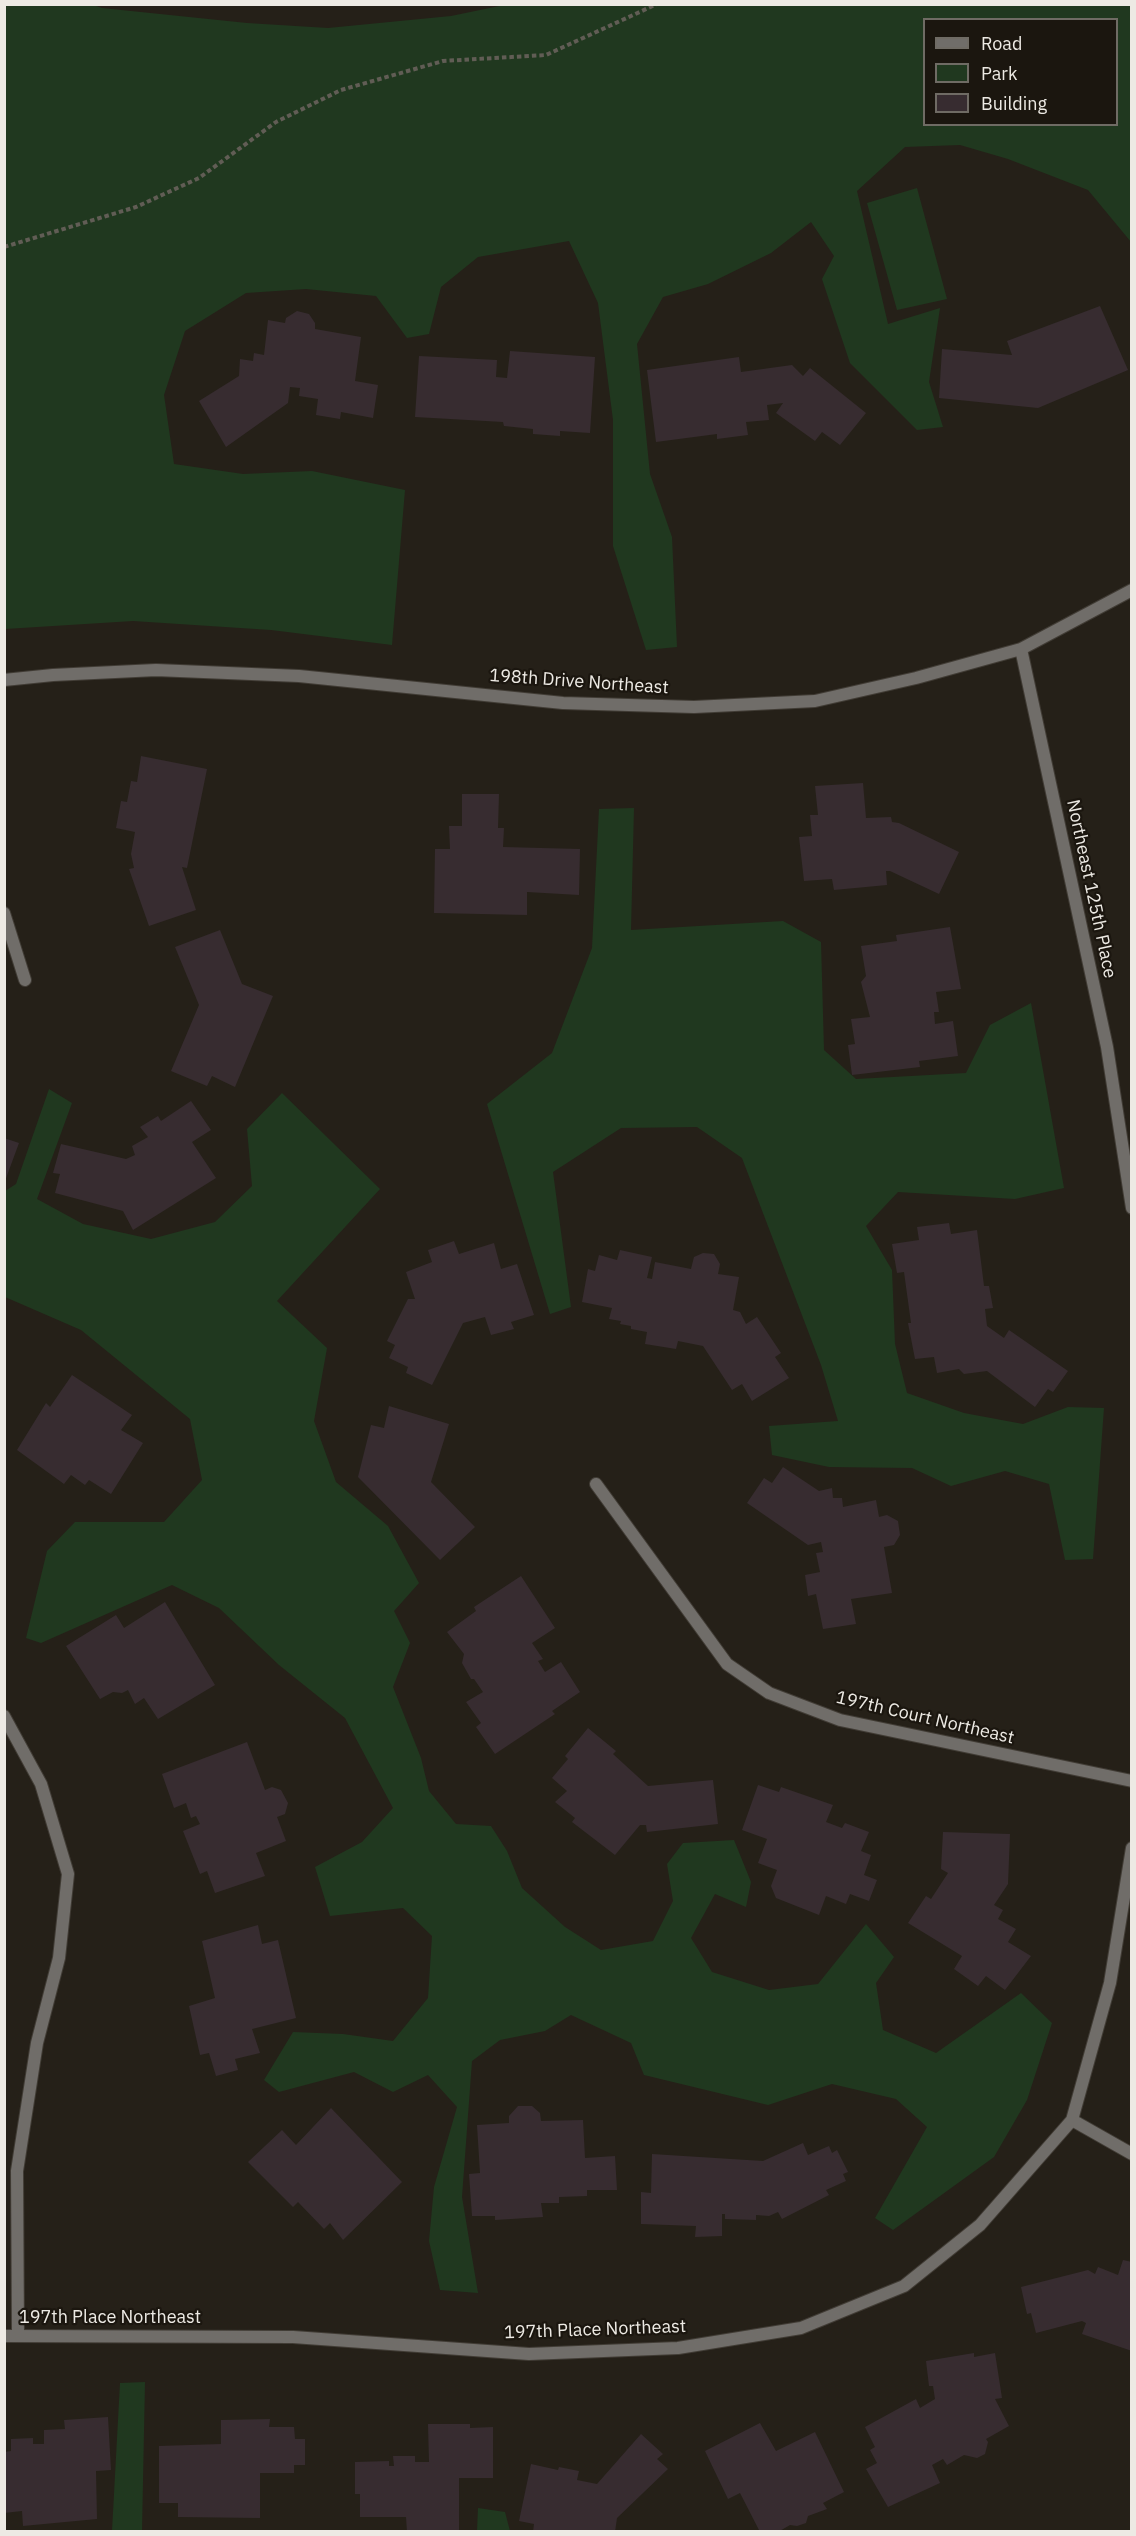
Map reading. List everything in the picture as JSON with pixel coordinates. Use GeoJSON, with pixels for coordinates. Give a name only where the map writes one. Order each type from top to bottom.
{"type":"FeatureCollection","features":[{"type":"Feature","properties":{"kind":"street","name":"198th Drive Northeast"},"geometry":{"type":"LineString","coordinates":[[4,680],[156,670],[299,676],[563,703],[694,707],[815,700],[916,678],[1021,649],[1131,590]]}},
{"type":"Feature","properties":{"kind":"street","name":"Northeast 125th Place"},"geometry":{"type":"LineString","coordinates":[[1021,649],[1107,1047],[1131,1208]]}},
{"type":"Feature","properties":{"kind":"street"},"geometry":{"type":"LineString","coordinates":[[4,913],[25,980]]}},
{"type":"Feature","properties":{"kind":"street","name":"197th Court Northeast"},"geometry":{"type":"LineString","coordinates":[[596,1484],[727,1664],[769,1693],[840,1720],[1131,1781]]}},
{"type":"Feature","properties":{"kind":"street"},"geometry":{"type":"LineString","coordinates":[[4,1716],[41,1784],[68,1874],[59,1958],[37,2043],[17,2171],[18,2335]]}},
{"type":"Feature","properties":{"kind":"street"},"geometry":{"type":"LineString","coordinates":[[1131,1848],[1110,1983],[1072,2120],[1131,2154]]}},
{"type":"Feature","properties":{"kind":"street","name":"197th Place Northeast"},"geometry":{"type":"LineString","coordinates":[[4,2336],[293,2337],[529,2354],[678,2348],[801,2328],[904,2286],[980,2225],[1072,2120]]}},
{"type":"Feature","properties":{"kind":"path"},"geometry":{"type":"LineString","coordinates":[[4,247],[136,207],[199,178],[276,122],[341,90],[443,61],[546,55],[621,23],[657,4]]}},
{"type":"Feature","properties":{"kind":"green space"},"geometry":{"type":"Polygon","coordinates":[[[509,4],[1131,5],[1131,242],[1088,190],[1008,159],[960,145],[905,147],[857,191],[888,324],[940,308],[929,382],[943,427],[917,430],[850,363],[822,279],[834,256],[811,222],[771,253],[708,284],[663,297],[637,344],[650,474],[672,537],[677,647],[646,650],[613,546],[613,420],[598,303],[569,241],[478,257],[441,287],[429,334],[407,338],[376,296],[306,289],[246,293],[185,331],[164,395],[174,464],[243,474],[312,471],[405,490],[392,645],[271,630],[133,621],[5,629],[5,5],[93,5],[102,8],[247,23],[328,28],[451,16],[509,4]]]}},
{"type":"Feature","properties":{"kind":"green space"},"geometry":{"type":"Polygon","coordinates":[[[917,188],[947,299],[897,310],[867,203],[917,188]]]}},
{"type":"Feature","properties":{"kind":"green space"},"geometry":{"type":"Polygon","coordinates":[[[634,808],[631,930],[783,921],[821,942],[824,1050],[856,1079],[966,1073],[990,1025],[1031,1003],[1064,1188],[1015,1199],[898,1192],[866,1226],[892,1270],[895,1344],[907,1393],[964,1413],[1023,1424],[1068,1407],[1104,1408],[1093,1559],[1065,1560],[1049,1484],[1005,1471],[951,1486],[912,1468],[829,1467],[772,1455],[769,1426],[838,1421],[821,1365],[742,1158],[697,1127],[621,1128],[553,1172],[571,1307],[550,1314],[487,1104],[552,1053],[592,948],[599,809],[634,808]]]}},
{"type":"Feature","properties":{"kind":"green space"},"geometry":{"type":"Polygon","coordinates":[[[49,1089],[72,1103],[37,1199],[83,1224],[151,1239],[215,1222],[252,1186],[247,1129],[282,1093],[380,1189],[277,1301],[327,1348],[314,1421],[336,1482],[388,1526],[419,1583],[394,1611],[410,1643],[393,1687],[421,1758],[429,1791],[456,1824],[491,1826],[507,1851],[522,1888],[565,1927],[601,1950],[653,1941],[673,1901],[667,1864],[683,1843],[734,1840],[751,1882],[746,1907],[715,1894],[691,1938],[712,1972],[769,1990],[818,1984],[866,1924],[894,1957],[876,1983],[883,2030],[936,2053],[1021,1993],[1052,2023],[1027,2100],[994,2157],[893,2230],[875,2218],[927,2127],[896,2099],[832,2084],[768,2105],[644,2075],[631,2043],[571,2015],[545,2031],[500,2040],[472,2061],[462,2197],[478,2293],[440,2290],[429,2241],[434,2187],[457,2107],[428,2075],[393,2092],[354,2072],[279,2092],[264,2080],[293,2032],[343,2034],[393,2041],[428,1998],[432,1936],[403,1908],[330,1916],[315,1867],[362,1842],[393,1808],[345,1718],[279,1665],[219,1608],[172,1585],[41,1643],[26,1638],[47,1551],[75,1522],[164,1522],[202,1480],[190,1419],[81,1330],[5,1297],[5,1191],[16,1184],[49,1089]]]}},
{"type":"Feature","properties":{"kind":"green space"},"geometry":{"type":"Polygon","coordinates":[[[145,2382],[142,2531],[112,2531],[120,2383],[145,2382]]]}},
{"type":"Feature","properties":{"kind":"green space"},"geometry":{"type":"Polygon","coordinates":[[[478,2508],[505,2512],[510,2531],[477,2531],[478,2508]]]}},
{"type":"Feature","properties":{"kind":"building"},"geometry":{"type":"Polygon","coordinates":[[[1100,306],[1128,370],[1038,408],[939,398],[942,349],[1012,355],[1007,341],[1100,306]]]}},
{"type":"Feature","properties":{"kind":"building"},"geometry":{"type":"Polygon","coordinates":[[[297,311],[309,314],[315,323],[315,329],[361,337],[355,381],[378,385],[373,418],[341,412],[340,419],[316,415],[318,399],[299,396],[300,388],[290,387],[288,403],[226,447],[199,401],[239,376],[240,359],[253,361],[254,353],[264,355],[268,320],[285,323],[286,318],[297,311]]]}},
{"type":"Feature","properties":{"kind":"building"},"geometry":{"type":"Polygon","coordinates":[[[510,351],[595,357],[590,433],[560,431],[560,436],[533,434],[533,429],[504,426],[503,422],[415,417],[419,356],[497,360],[496,377],[507,378],[510,351]]]}},
{"type":"Feature","properties":{"kind":"building"},"geometry":{"type":"Polygon","coordinates":[[[739,357],[741,372],[792,365],[803,376],[810,368],[866,413],[840,445],[822,432],[815,441],[776,413],[783,403],[767,405],[769,420],[746,422],[748,435],[717,439],[717,434],[656,442],[647,370],[739,357]]]}},
{"type":"Feature","properties":{"kind":"building"},"geometry":{"type":"Polygon","coordinates":[[[141,756],[207,769],[187,868],[182,867],[196,910],[149,926],[129,869],[134,868],[131,854],[135,832],[116,828],[121,801],[127,802],[131,781],[137,782],[141,756]]]}},
{"type":"Feature","properties":{"kind":"building"},"geometry":{"type":"Polygon","coordinates":[[[863,783],[866,818],[891,817],[892,822],[899,823],[959,852],[939,894],[890,871],[886,871],[887,885],[834,890],[832,879],[804,881],[799,837],[812,836],[810,815],[818,815],[815,786],[863,783]]]}},
{"type":"Feature","properties":{"kind":"building"},"geometry":{"type":"Polygon","coordinates":[[[462,794],[499,794],[498,828],[504,828],[503,847],[580,849],[579,895],[527,892],[527,915],[434,913],[435,849],[450,849],[449,826],[462,826],[462,794]]]}},
{"type":"Feature","properties":{"kind":"building"},"geometry":{"type":"Polygon","coordinates":[[[950,927],[961,989],[936,992],[939,1012],[934,1012],[935,1024],[953,1021],[958,1056],[919,1061],[920,1067],[852,1075],[848,1045],[855,1044],[851,1019],[870,1017],[861,982],[866,976],[861,946],[897,941],[896,935],[950,927]]]}},
{"type":"Feature","properties":{"kind":"building"},"geometry":{"type":"Polygon","coordinates":[[[220,930],[242,984],[273,996],[235,1087],[212,1076],[207,1086],[171,1071],[199,1005],[175,947],[220,930]]]}},
{"type":"Feature","properties":{"kind":"building"},"geometry":{"type":"Polygon","coordinates":[[[191,1101],[211,1130],[192,1142],[216,1178],[133,1230],[123,1211],[55,1193],[60,1174],[53,1173],[61,1144],[126,1159],[135,1155],[132,1146],[148,1137],[140,1127],[158,1116],[161,1121],[191,1101]]]}},
{"type":"Feature","properties":{"kind":"building"},"geometry":{"type":"Polygon","coordinates":[[[4,1138],[19,1143],[5,1181],[4,1181],[4,1138]]]}},
{"type":"Feature","properties":{"kind":"building"},"geometry":{"type":"Polygon","coordinates":[[[949,1223],[951,1234],[977,1230],[984,1286],[989,1286],[993,1308],[985,1309],[987,1326],[1004,1338],[1009,1330],[1068,1371],[1053,1392],[1048,1389],[1035,1407],[987,1371],[964,1374],[959,1369],[937,1373],[934,1357],[915,1359],[908,1323],[911,1323],[904,1272],[897,1273],[892,1244],[919,1240],[917,1227],[949,1223]]]}},
{"type":"Feature","properties":{"kind":"building"},"geometry":{"type":"Polygon","coordinates":[[[454,1241],[459,1254],[494,1243],[501,1269],[517,1264],[534,1315],[511,1322],[514,1329],[491,1335],[485,1317],[463,1323],[432,1385],[406,1373],[408,1367],[389,1358],[395,1345],[387,1341],[408,1299],[415,1299],[406,1272],[432,1262],[428,1250],[454,1241]]]}},
{"type":"Feature","properties":{"kind":"building"},"geometry":{"type":"Polygon","coordinates":[[[620,1250],[652,1257],[647,1278],[652,1279],[655,1262],[691,1269],[694,1257],[703,1253],[714,1254],[720,1264],[718,1274],[739,1277],[733,1310],[740,1312],[746,1324],[757,1317],[781,1353],[775,1357],[789,1378],[752,1401],[742,1384],[732,1390],[703,1346],[678,1341],[676,1349],[645,1344],[647,1332],[631,1329],[631,1326],[620,1324],[621,1321],[609,1319],[612,1308],[582,1302],[588,1269],[595,1271],[599,1255],[617,1260],[620,1250]]]}},
{"type":"Feature","properties":{"kind":"building"},"geometry":{"type":"Polygon","coordinates":[[[72,1375],[132,1415],[121,1430],[143,1443],[111,1494],[89,1480],[85,1485],[71,1475],[64,1484],[17,1450],[46,1403],[50,1407],[72,1375]]]}},
{"type":"Feature","properties":{"kind":"building"},"geometry":{"type":"Polygon","coordinates":[[[389,1406],[449,1424],[431,1482],[475,1527],[440,1560],[358,1477],[371,1425],[384,1428],[389,1406]]]}},
{"type":"Feature","properties":{"kind":"building"},"geometry":{"type":"Polygon","coordinates":[[[783,1467],[819,1491],[832,1488],[833,1498],[842,1498],[843,1507],[876,1500],[879,1517],[887,1515],[898,1521],[900,1535],[894,1545],[884,1547],[892,1593],[851,1599],[856,1624],[823,1629],[816,1594],[808,1596],[805,1575],[820,1572],[816,1553],[823,1552],[821,1542],[808,1545],[747,1503],[764,1478],[772,1483],[783,1467]]]}},
{"type":"Feature","properties":{"kind":"building"},"geometry":{"type":"Polygon","coordinates":[[[521,1576],[555,1628],[532,1643],[543,1659],[538,1661],[545,1672],[561,1662],[580,1692],[552,1711],[555,1714],[495,1754],[476,1727],[481,1723],[466,1702],[483,1692],[474,1679],[471,1679],[462,1663],[464,1654],[447,1632],[476,1611],[474,1607],[521,1576]]]}},
{"type":"Feature","properties":{"kind":"building"},"geometry":{"type":"Polygon","coordinates":[[[165,1602],[215,1685],[158,1719],[144,1698],[135,1704],[128,1690],[122,1693],[113,1692],[100,1699],[66,1646],[116,1615],[124,1628],[165,1602]]]}},
{"type":"Feature","properties":{"kind":"building"},"geometry":{"type":"Polygon","coordinates":[[[588,1728],[616,1751],[613,1754],[648,1786],[713,1780],[718,1824],[647,1832],[646,1825],[640,1825],[615,1855],[572,1822],[575,1818],[555,1802],[567,1791],[552,1778],[568,1759],[565,1756],[588,1728]]]}},
{"type":"Feature","properties":{"kind":"building"},"geometry":{"type":"Polygon","coordinates":[[[247,1742],[265,1790],[272,1787],[281,1790],[288,1803],[285,1814],[277,1817],[286,1841],[256,1853],[265,1876],[215,1893],[207,1871],[200,1874],[183,1831],[200,1824],[196,1816],[191,1818],[186,1803],[174,1808],[162,1774],[247,1742]]]}},
{"type":"Feature","properties":{"kind":"building"},"geometry":{"type":"Polygon","coordinates":[[[758,1785],[779,1792],[781,1787],[833,1805],[826,1822],[842,1828],[845,1823],[869,1832],[861,1851],[871,1855],[864,1875],[877,1880],[869,1901],[850,1894],[846,1904],[826,1896],[819,1915],[776,1898],[771,1886],[777,1870],[758,1863],[767,1839],[742,1830],[758,1785]]]}},
{"type":"Feature","properties":{"kind":"building"},"geometry":{"type":"Polygon","coordinates":[[[943,1832],[1010,1834],[1008,1884],[994,1905],[1003,1910],[998,1919],[1016,1929],[1008,1942],[1031,1956],[1005,1990],[986,1976],[978,1986],[954,1969],[962,1956],[908,1923],[926,1896],[931,1899],[948,1873],[941,1869],[943,1832]]]}},
{"type":"Feature","properties":{"kind":"building"},"geometry":{"type":"Polygon","coordinates":[[[258,1925],[262,1944],[278,1940],[296,2018],[252,2029],[260,2053],[235,2059],[238,2070],[216,2076],[209,2053],[200,2055],[189,2006],[215,1998],[202,1941],[258,1925]]]}},
{"type":"Feature","properties":{"kind":"building"},"geometry":{"type":"Polygon","coordinates":[[[518,2106],[532,2106],[540,2113],[541,2121],[583,2120],[585,2158],[615,2156],[617,2190],[587,2190],[587,2196],[559,2197],[559,2203],[541,2203],[543,2217],[495,2220],[495,2216],[472,2216],[469,2174],[480,2173],[477,2125],[509,2123],[509,2116],[518,2106]]]}},
{"type":"Feature","properties":{"kind":"building"},"geometry":{"type":"Polygon","coordinates":[[[331,2108],[402,2182],[343,2240],[330,2223],[324,2229],[298,2202],[293,2207],[248,2162],[282,2130],[296,2145],[331,2108]]]}},
{"type":"Feature","properties":{"kind":"building"},"geometry":{"type":"Polygon","coordinates":[[[803,2143],[808,2155],[829,2146],[832,2153],[837,2150],[848,2172],[843,2174],[846,2181],[826,2190],[829,2195],[782,2219],[778,2212],[769,2216],[756,2215],[756,2220],[725,2219],[725,2214],[722,2214],[722,2236],[695,2237],[696,2226],[641,2224],[641,2192],[651,2193],[652,2154],[763,2161],[803,2143]]]}},
{"type":"Feature","properties":{"kind":"building"},"geometry":{"type":"Polygon","coordinates":[[[1123,2260],[1132,2262],[1132,2351],[1082,2334],[1086,2323],[1082,2321],[1036,2333],[1031,2313],[1027,2314],[1021,2287],[1088,2270],[1095,2274],[1098,2267],[1118,2275],[1123,2260]]]}},
{"type":"Feature","properties":{"kind":"building"},"geometry":{"type":"Polygon","coordinates":[[[974,2353],[974,2357],[995,2353],[1002,2398],[995,2399],[1009,2426],[986,2439],[988,2442],[985,2454],[977,2458],[964,2455],[947,2465],[943,2459],[932,2465],[940,2483],[888,2507],[866,2469],[877,2463],[870,2450],[875,2447],[865,2427],[916,2399],[920,2408],[935,2399],[933,2386],[929,2386],[926,2361],[974,2353]]]}},
{"type":"Feature","properties":{"kind":"building"},"geometry":{"type":"Polygon","coordinates":[[[108,2417],[111,2470],[96,2471],[97,2519],[23,2526],[22,2511],[4,2513],[4,2452],[11,2451],[11,2439],[33,2438],[33,2444],[44,2444],[44,2430],[65,2429],[64,2420],[108,2417]]]}},
{"type":"Feature","properties":{"kind":"building"},"geometry":{"type":"Polygon","coordinates":[[[270,2419],[269,2427],[294,2427],[295,2439],[305,2439],[305,2465],[294,2465],[294,2473],[260,2473],[260,2518],[178,2517],[178,2503],[159,2503],[159,2446],[221,2444],[221,2420],[270,2419]]]}},
{"type":"Feature","properties":{"kind":"building"},"geometry":{"type":"Polygon","coordinates":[[[760,2423],[776,2451],[815,2432],[844,2492],[823,2503],[827,2509],[808,2516],[806,2523],[797,2526],[790,2525],[778,2532],[760,2532],[740,2493],[728,2499],[705,2451],[760,2423]]]}},
{"type":"Feature","properties":{"kind":"building"},"geometry":{"type":"Polygon","coordinates":[[[428,2424],[470,2424],[470,2428],[493,2427],[493,2478],[459,2478],[459,2530],[407,2532],[406,2517],[360,2517],[360,2494],[355,2494],[355,2462],[389,2461],[389,2466],[394,2466],[393,2456],[415,2456],[415,2462],[429,2462],[428,2424]]]}},
{"type":"Feature","properties":{"kind":"building"},"geometry":{"type":"Polygon","coordinates":[[[641,2434],[663,2454],[657,2459],[668,2469],[617,2518],[615,2532],[533,2532],[534,2524],[519,2521],[531,2464],[558,2470],[559,2467],[579,2471],[577,2480],[597,2484],[641,2434]]]}}]}
